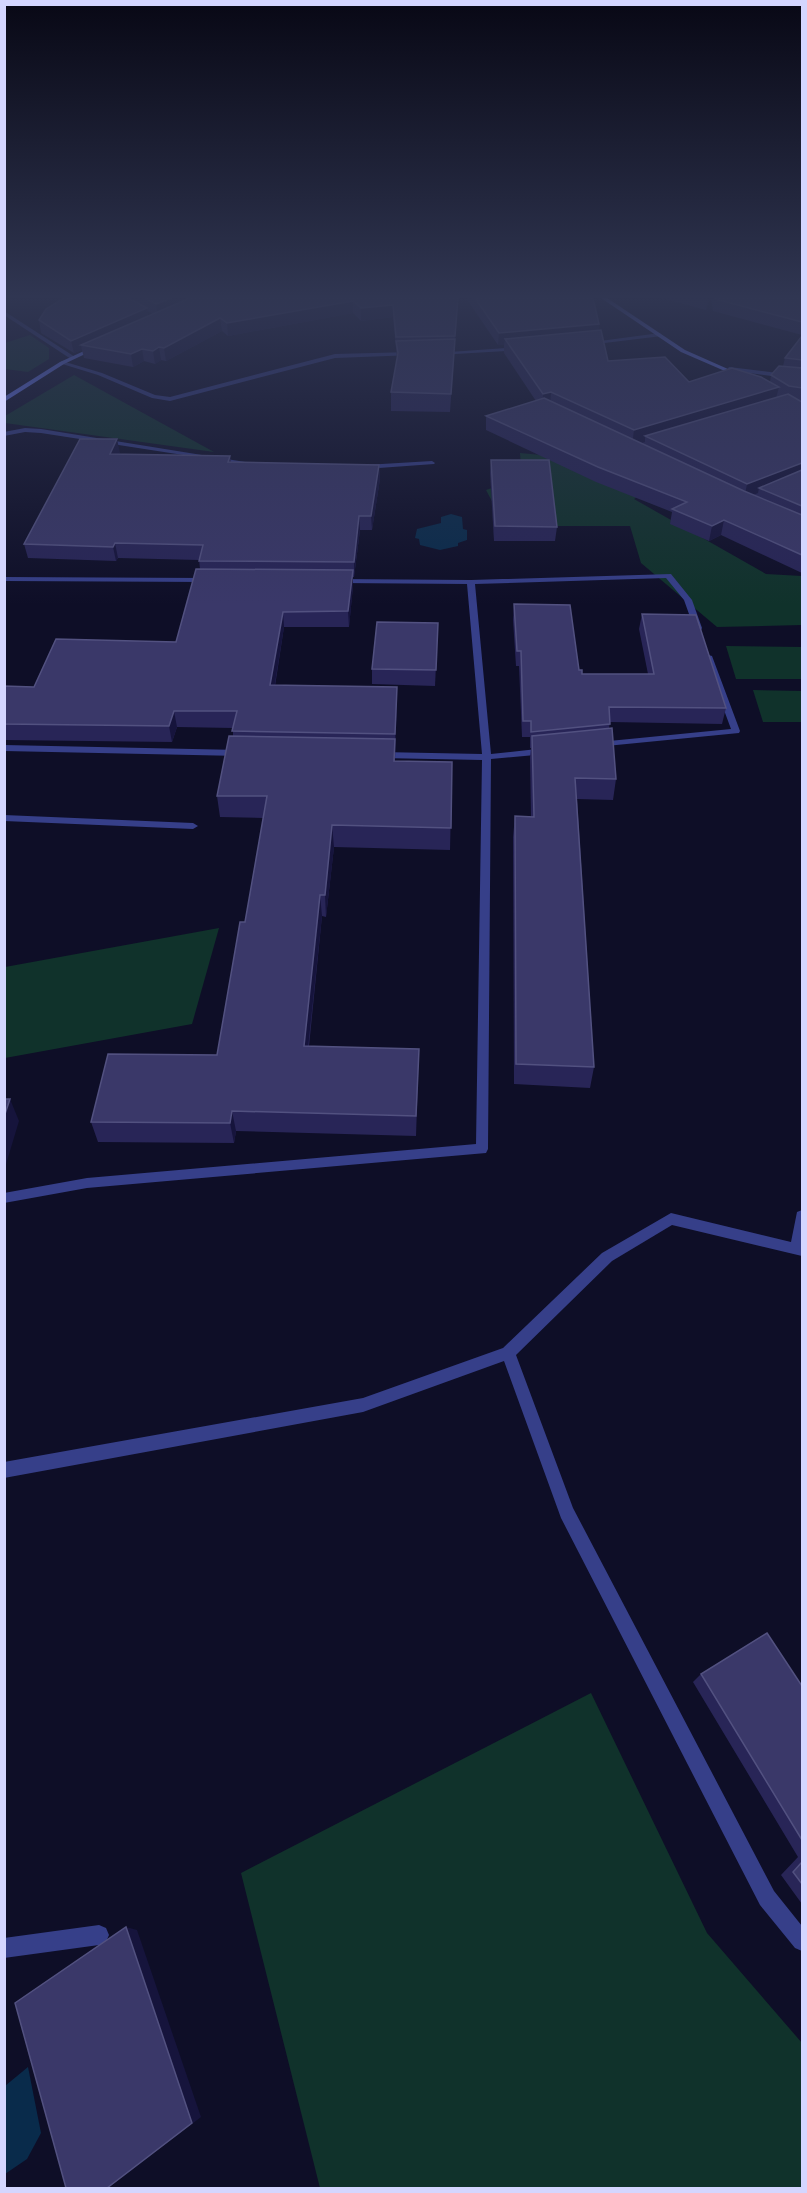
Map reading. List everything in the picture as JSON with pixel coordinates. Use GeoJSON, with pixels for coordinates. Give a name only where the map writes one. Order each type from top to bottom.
{"type":"FeatureCollection","features":[{"type":"Feature","properties":{"kind":"street"},"geometry":{"type":"LineString","coordinates":[[4,434],[41,430],[274,466]]}},
{"type":"Feature","properties":{"kind":"street"},"geometry":{"type":"LineString","coordinates":[[360,467],[432,463]]}},
{"type":"Feature","properties":{"kind":"street"},"geometry":{"type":"LineString","coordinates":[[327,581],[471,582],[668,576],[688,600],[700,633]]}},
{"type":"Feature","properties":{"kind":"street"},"geometry":{"type":"LineString","coordinates":[[4,579],[220,580]]}},
{"type":"Feature","properties":{"kind":"street"},"geometry":{"type":"LineString","coordinates":[[4,1198],[87,1183],[482,1149],[487,757],[471,582]]}},
{"type":"Feature","properties":{"kind":"street"},"geometry":{"type":"LineString","coordinates":[[594,746],[736,731],[704,644]]}},
{"type":"Feature","properties":{"kind":"street"},"geometry":{"type":"LineString","coordinates":[[4,748],[249,753]]}},
{"type":"Feature","properties":{"kind":"street"},"geometry":{"type":"LineString","coordinates":[[368,755],[487,757],[558,749]]}},
{"type":"Feature","properties":{"kind":"street"},"geometry":{"type":"LineString","coordinates":[[4,818],[193,826]]}},
{"type":"Feature","properties":{"kind":"street"},"geometry":{"type":"LineString","coordinates":[[4,1470],[363,1405],[508,1353],[607,1257],[670,1219],[800,1249],[802,1216]]}},
{"type":"Feature","properties":{"kind":"street"},"geometry":{"type":"LineString","coordinates":[[508,1353],[567,1512],[767,1898],[802,1941]]}},
{"type":"Feature","properties":{"kind":"street"},"geometry":{"type":"LineString","coordinates":[[4,1948],[99,1935]]}},
{"type":"Feature","properties":{"kind":"green space"},"geometry":{"type":"Polygon","coordinates":[[[31,400],[120,400],[214,452],[5,423],[5,416],[31,400]]]}},
{"type":"Feature","properties":{"kind":"green space"},"geometry":{"type":"Polygon","coordinates":[[[520,453],[617,462],[656,483],[634,499],[766,574],[802,576],[802,625],[717,627],[641,563],[630,526],[505,526],[486,490],[522,478],[520,453]]]}},
{"type":"Feature","properties":{"kind":"green space"},"geometry":{"type":"Polygon","coordinates":[[[726,646],[802,647],[802,679],[736,679],[726,646]]]}},
{"type":"Feature","properties":{"kind":"green space"},"geometry":{"type":"Polygon","coordinates":[[[753,690],[802,691],[802,722],[763,722],[753,690]]]}},
{"type":"Feature","properties":{"kind":"green space"},"geometry":{"type":"Polygon","coordinates":[[[219,928],[192,1024],[5,1058],[5,967],[219,928]]]}},
{"type":"Feature","properties":{"kind":"green space"},"geometry":{"type":"Polygon","coordinates":[[[591,1693],[707,1933],[802,2043],[802,2188],[320,2188],[241,1873],[591,1693]]]}},
{"type":"Feature","properties":{"kind":"water"},"geometry":{"type":"Polygon","coordinates":[[[451,514],[462,517],[463,529],[467,530],[467,540],[458,543],[458,546],[440,550],[420,545],[419,539],[415,538],[417,529],[441,523],[441,517],[451,514]]]}},
{"type":"Feature","properties":{"kind":"water"},"geometry":{"type":"Polygon","coordinates":[[[28,2067],[41,2133],[27,2159],[5,2174],[5,2086],[28,2067]]]}},
{"type":"Feature","properties":{"kind":"building"},"geometry":{"type":"Polygon","coordinates":[[[536,400],[549,400],[744,491],[802,515],[802,555],[724,520],[712,526],[672,509],[687,502],[598,467],[486,416],[536,400]]]}},
{"type":"Feature","properties":{"kind":"building"},"geometry":{"type":"Polygon","coordinates":[[[569,400],[734,400],[634,430],[569,400]]]}},
{"type":"Feature","properties":{"kind":"building"},"geometry":{"type":"Polygon","coordinates":[[[766,400],[802,402],[802,463],[747,484],[645,436],[766,400]]]}},
{"type":"Feature","properties":{"kind":"building"},"geometry":{"type":"Polygon","coordinates":[[[80,439],[117,439],[110,454],[230,456],[228,462],[379,465],[371,516],[359,516],[354,562],[199,561],[203,545],[115,543],[113,547],[24,544],[80,439]]]}},
{"type":"Feature","properties":{"kind":"building"},"geometry":{"type":"Polygon","coordinates":[[[491,460],[549,460],[557,527],[495,526],[491,460]]]}},
{"type":"Feature","properties":{"kind":"building"},"geometry":{"type":"Polygon","coordinates":[[[802,470],[802,506],[759,488],[802,470]]]}},
{"type":"Feature","properties":{"kind":"building"},"geometry":{"type":"Polygon","coordinates":[[[196,569],[353,570],[348,611],[283,612],[270,685],[397,687],[395,734],[232,731],[237,711],[174,711],[169,726],[4,724],[4,686],[34,687],[56,639],[176,642],[196,569]]]}},
{"type":"Feature","properties":{"kind":"building"},"geometry":{"type":"Polygon","coordinates":[[[514,604],[570,605],[579,670],[582,670],[582,674],[654,674],[642,614],[696,615],[726,708],[609,707],[610,724],[531,732],[531,721],[523,721],[521,651],[517,651],[514,604]]]}},
{"type":"Feature","properties":{"kind":"building"},"geometry":{"type":"Polygon","coordinates":[[[377,622],[438,623],[436,670],[372,669],[377,622]]]}},
{"type":"Feature","properties":{"kind":"building"},"geometry":{"type":"Polygon","coordinates":[[[612,728],[616,779],[575,778],[594,1067],[516,1064],[515,816],[534,817],[532,736],[612,728]]]}},
{"type":"Feature","properties":{"kind":"building"},"geometry":{"type":"Polygon","coordinates":[[[229,736],[395,739],[394,761],[452,762],[451,828],[332,825],[325,895],[320,895],[304,1046],[419,1049],[416,1116],[232,1111],[230,1123],[91,1122],[108,1054],[217,1055],[240,922],[245,922],[267,796],[217,796],[229,736]]]}},
{"type":"Feature","properties":{"kind":"building"},"geometry":{"type":"Polygon","coordinates":[[[4,1099],[10,1099],[4,1117],[4,1099]]]}},
{"type":"Feature","properties":{"kind":"building"},"geometry":{"type":"Polygon","coordinates":[[[767,1633],[802,1686],[802,1840],[701,1674],[767,1633]]]}},
{"type":"Feature","properties":{"kind":"building"},"geometry":{"type":"Polygon","coordinates":[[[802,1862],[802,1884],[793,1872],[802,1862]]]}},
{"type":"Feature","properties":{"kind":"building"},"geometry":{"type":"Polygon","coordinates":[[[126,1927],[192,2123],[107,2188],[66,2188],[15,2003],[126,1927]]]}}]}
